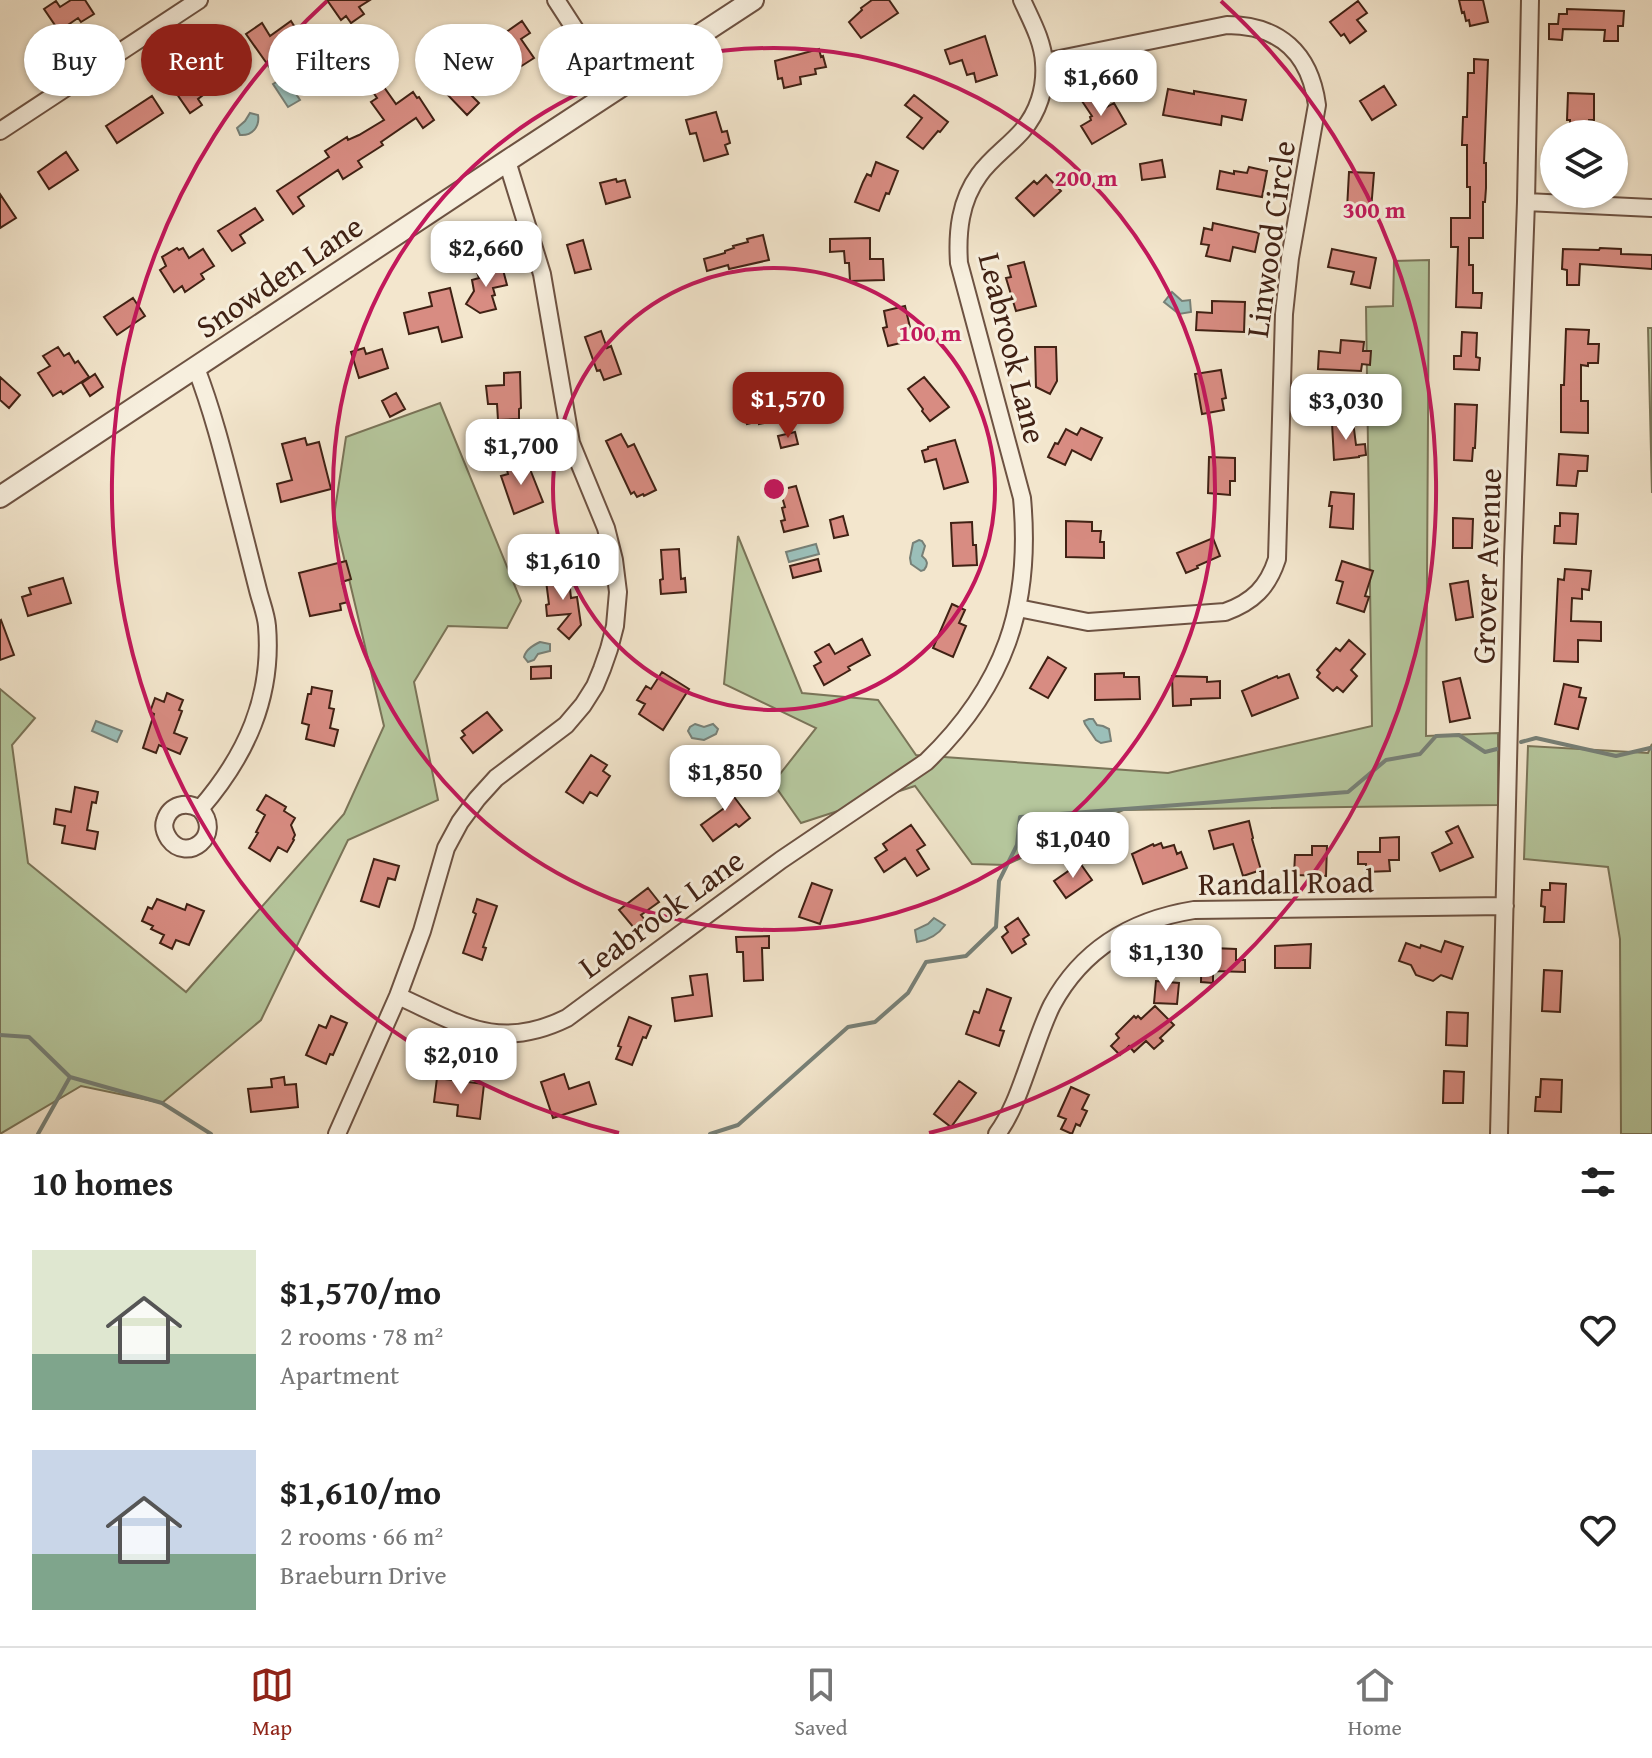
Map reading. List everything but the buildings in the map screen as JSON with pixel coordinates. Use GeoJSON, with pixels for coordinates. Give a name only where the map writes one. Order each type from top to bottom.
{"type":"FeatureCollection","features":[{"type":"Feature","properties":{"kind":"street"},"geometry":{"type":"LineString","coordinates":[[0,131],[199,0]]}},
{"type":"Feature","properties":{"kind":"street"},"geometry":{"type":"LineString","coordinates":[[556,0],[572,24]]}},
{"type":"Feature","properties":{"kind":"street","name":"Snowden Lane"},"geometry":{"type":"LineString","coordinates":[[717,24],[753,0]]}},
{"type":"Feature","properties":{"kind":"street","name":"Leabrook Lane"},"geometry":{"type":"LineString","coordinates":[[398,996],[469,1028],[488,1033],[529,1033],[567,1018],[781,860],[926,762],[966,719],[983,694],[998,667],[1018,608],[1026,534],[1022,498],[959,263],[958,241],[960,220],[977,177],[1021,133],[1032,118],[1042,91],[1045,62],[1040,40],[1022,0]]}},
{"type":"Feature","properties":{"kind":"street","name":"Grover Avenue"},"geometry":{"type":"LineString","coordinates":[[1499,1134],[1530,0]]}},
{"type":"Feature","properties":{"kind":"street","name":"Linwood Circle"},"geometry":{"type":"LineString","coordinates":[[1018,608],[1088,622],[1225,612],[1241,607],[1255,597],[1272,574],[1277,559],[1284,314],[1290,258],[1317,105],[1309,71],[1290,46],[1260,28],[1243,25],[1227,25],[1045,62]]}},
{"type":"Feature","properties":{"kind":"street","name":"Snowden Lane"},"geometry":{"type":"LineString","coordinates":[[0,497],[607,96]]}},
{"type":"Feature","properties":{"kind":"street"},"geometry":{"type":"LineString","coordinates":[[337,1134],[398,996],[422,931],[446,848],[460,822],[496,778],[566,725],[583,705],[602,669],[615,626],[618,592],[614,560],[606,528],[571,443],[542,274],[507,161]]}},
{"type":"Feature","properties":{"kind":"street"},"geometry":{"type":"LineString","coordinates":[[1526,202],[1652,208]]}},
{"type":"Feature","properties":{"kind":"street"},"geometry":{"type":"LineString","coordinates":[[196,368],[226,463],[267,622],[268,650],[262,695],[248,739],[217,790],[200,809]]}},
{"type":"Feature","properties":{"kind":"street","name":"Randall Road"},"geometry":{"type":"LineString","coordinates":[[997,1134],[1014,1105],[1052,1005],[1067,982],[1103,945],[1146,921],[1194,910],[1505,906]]}},
{"type":"Feature","properties":{"kind":"green space"},"geometry":{"type":"Polygon","coordinates":[[[1429,260],[1426,736],[1498,733],[1498,805],[1123,810],[1006,865],[972,864],[915,786],[801,823],[773,783],[816,728],[724,684],[738,536],[802,693],[878,700],[916,755],[1168,773],[1372,726],[1366,307],[1393,306],[1394,261],[1429,260]]]}},
{"type":"Feature","properties":{"kind":"green space"},"geometry":{"type":"Polygon","coordinates":[[[1648,328],[1652,328],[1652,493],[1648,328]]]}},
{"type":"Feature","properties":{"kind":"green space"},"geometry":{"type":"Polygon","coordinates":[[[440,403],[521,601],[507,628],[448,626],[414,682],[438,800],[348,840],[261,1020],[162,1103],[81,1086],[0,1134],[0,689],[35,718],[12,745],[28,863],[186,992],[344,814],[384,726],[334,516],[346,437],[440,403]]]}},
{"type":"Feature","properties":{"kind":"green space"},"geometry":{"type":"Polygon","coordinates":[[[1652,744],[1652,1134],[1621,1134],[1620,939],[1608,867],[1524,859],[1528,746],[1648,753],[1652,744]]]}},
{"type":"Feature","properties":{"kind":"water"},"geometry":{"type":"Polygon","coordinates":[[[281,96],[297,96],[300,100],[288,107],[281,96]]]}},
{"type":"Feature","properties":{"kind":"water"},"geometry":{"type":"Polygon","coordinates":[[[250,113],[258,115],[256,127],[248,134],[240,135],[237,128],[250,113]]]}},
{"type":"Feature","properties":{"kind":"water"},"geometry":{"type":"Polygon","coordinates":[[[1172,292],[1182,301],[1190,300],[1191,312],[1179,314],[1164,302],[1172,292]]]}},
{"type":"Feature","properties":{"kind":"water"},"geometry":{"type":"Polygon","coordinates":[[[919,540],[925,546],[922,556],[927,564],[921,571],[911,564],[910,558],[913,543],[919,540]]]}},
{"type":"Feature","properties":{"kind":"water"},"geometry":{"type":"Polygon","coordinates":[[[816,544],[819,554],[789,562],[786,552],[816,544]]]}},
{"type":"Feature","properties":{"kind":"water"},"geometry":{"type":"Polygon","coordinates":[[[540,642],[550,644],[550,651],[538,654],[528,662],[524,657],[526,652],[540,642]]]}},
{"type":"Feature","properties":{"kind":"water"},"geometry":{"type":"Polygon","coordinates":[[[1089,719],[1109,729],[1111,741],[1101,743],[1096,740],[1084,721],[1089,719]]]}},
{"type":"Feature","properties":{"kind":"water"},"geometry":{"type":"Polygon","coordinates":[[[96,721],[122,731],[117,742],[92,731],[96,721]]]}},
{"type":"Feature","properties":{"kind":"water"},"geometry":{"type":"Polygon","coordinates":[[[695,724],[704,727],[713,724],[718,729],[716,734],[704,740],[692,738],[688,731],[695,724]]]}},
{"type":"Feature","properties":{"kind":"water"},"geometry":{"type":"Polygon","coordinates":[[[934,918],[945,925],[933,936],[917,942],[915,930],[934,918]]]}},
{"type":"Feature","properties":{"kind":"waterway"},"geometry":{"type":"LineString","coordinates":[[710,1134],[738,1125],[848,1027],[875,1022],[908,993],[926,962],[966,956],[996,927],[999,881],[1017,845],[1020,817],[1348,792],[1386,760],[1420,754],[1436,736],[1459,735],[1485,752],[1497,749]]}},
{"type":"Feature","properties":{"kind":"waterway"},"geometry":{"type":"LineString","coordinates":[[1521,742],[1536,738],[1616,756],[1652,749]]}},
{"type":"Feature","properties":{"kind":"waterway"},"geometry":{"type":"LineString","coordinates":[[0,1035],[29,1037],[70,1077],[162,1103],[211,1134]]}},
{"type":"Feature","properties":{"kind":"waterway"},"geometry":{"type":"LineString","coordinates":[[38,1134],[70,1077]]}}]}
